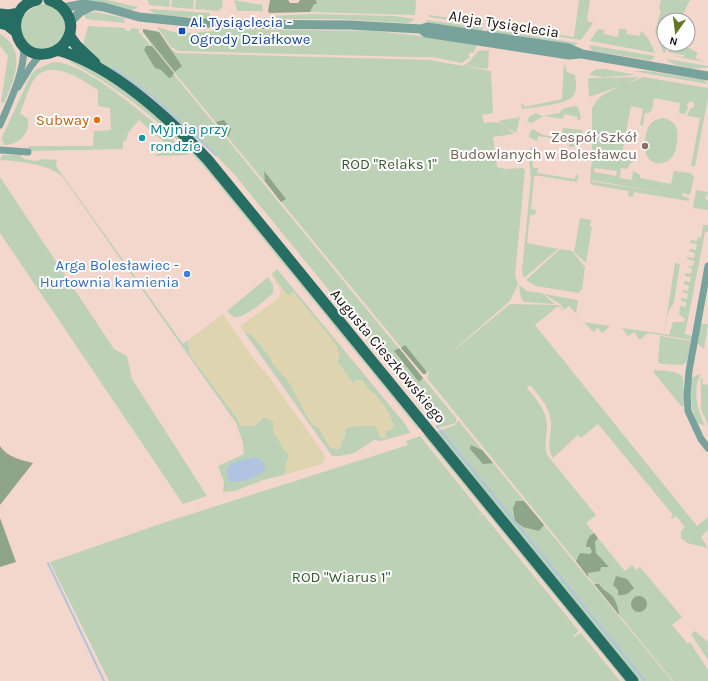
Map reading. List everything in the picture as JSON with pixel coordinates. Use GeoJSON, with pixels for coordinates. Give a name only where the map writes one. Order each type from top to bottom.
{"type":"FeatureCollection","features":[{"type":"Feature","properties":{"kind":"main road"},"geometry":{"type":"LineString","coordinates":[[37,0],[25,5],[19,12],[15,22],[16,32],[24,47],[40,55],[57,50],[65,44],[69,35],[70,22],[63,8],[49,0]]}},
{"type":"Feature","properties":{"kind":"main road"},"geometry":{"type":"LineString","coordinates":[[0,14],[9,15],[19,12]]}},
{"type":"Feature","properties":{"kind":"main road"},"geometry":{"type":"LineString","coordinates":[[0,23],[7,25],[16,32]]}},
{"type":"Feature","properties":{"kind":"main road","name":"Augusta Cieszkowskiego"},"geometry":{"type":"LineString","coordinates":[[69,35],[76,45],[100,70]]}},
{"type":"Feature","properties":{"kind":"main road","name":"Augusta Cieszkowskiego"},"geometry":{"type":"LineString","coordinates":[[57,50],[100,70],[147,103],[178,129],[208,160],[633,681]]}},
{"type":"Feature","properties":{"kind":"street","name":"Aleja Tysiąclecia"},"geometry":{"type":"LineString","coordinates":[[63,8],[83,4],[104,7],[139,17],[227,24],[349,25],[421,29],[427,26],[568,48],[582,54],[708,76]]}},
{"type":"Feature","properties":{"kind":"street"},"geometry":{"type":"LineString","coordinates":[[70,22],[80,12],[94,6]]}},
{"type":"Feature","properties":{"kind":"street"},"geometry":{"type":"LineString","coordinates":[[14,94],[24,47]]}},
{"type":"Feature","properties":{"kind":"street"},"geometry":{"type":"LineString","coordinates":[[0,125],[14,94],[31,66],[40,55]]}},
{"type":"Feature","properties":{"kind":"street"},"geometry":{"type":"LineString","coordinates":[[0,150],[28,152]]}},
{"type":"Feature","properties":{"kind":"street"},"geometry":{"type":"LineString","coordinates":[[708,266],[690,365],[687,394],[688,412],[701,439],[708,448]]}},
{"type":"Feature","properties":{"kind":"green space"},"geometry":{"type":"Polygon","coordinates":[[[82,0],[107,0],[138,7],[131,11],[82,0]]]}},
{"type":"Feature","properties":{"kind":"green space"},"geometry":{"type":"Polygon","coordinates":[[[148,0],[170,0],[169,7],[149,5],[148,0]]]}},
{"type":"Feature","properties":{"kind":"green space"},"geometry":{"type":"Polygon","coordinates":[[[172,0],[194,0],[193,9],[171,7],[172,0]]]}},
{"type":"Feature","properties":{"kind":"green space"},"geometry":{"type":"Polygon","coordinates":[[[196,0],[222,0],[223,7],[218,11],[195,9],[196,0]]]}},
{"type":"Feature","properties":{"kind":"green space"},"geometry":{"type":"Polygon","coordinates":[[[234,0],[262,5],[263,11],[237,11],[234,0]]]}},
{"type":"Feature","properties":{"kind":"green space"},"geometry":{"type":"Polygon","coordinates":[[[270,0],[288,0],[290,3],[298,3],[300,0],[316,0],[317,4],[314,4],[310,12],[269,13],[270,0]]]}},
{"type":"Feature","properties":{"kind":"green space"},"geometry":{"type":"Polygon","coordinates":[[[316,0],[416,0],[415,15],[310,12],[314,4],[317,4],[316,0]]]}},
{"type":"Feature","properties":{"kind":"green space"},"geometry":{"type":"Polygon","coordinates":[[[579,0],[590,0],[587,21],[593,23],[581,40],[549,35],[549,33],[574,37],[579,0]]]}},
{"type":"Feature","properties":{"kind":"green space"},"geometry":{"type":"Polygon","coordinates":[[[661,0],[690,0],[684,12],[660,12],[661,10],[659,9],[661,0]]]}},
{"type":"Feature","properties":{"kind":"green space"},"geometry":{"type":"Polygon","coordinates":[[[41,4],[52,6],[57,9],[60,12],[64,22],[66,33],[56,48],[35,50],[29,47],[22,34],[20,23],[22,18],[30,10],[41,4]]]}},
{"type":"Feature","properties":{"kind":"green space"},"geometry":{"type":"Polygon","coordinates":[[[149,9],[210,13],[209,18],[156,15],[149,9]]]}},
{"type":"Feature","properties":{"kind":"green space"},"geometry":{"type":"Polygon","coordinates":[[[96,12],[124,18],[125,23],[86,19],[84,14],[96,12]]]}},
{"type":"Feature","properties":{"kind":"green space"},"geometry":{"type":"Polygon","coordinates":[[[313,14],[395,16],[415,19],[409,23],[404,23],[338,19],[283,19],[273,16],[313,14]]]}},
{"type":"Feature","properties":{"kind":"green space"},"geometry":{"type":"Polygon","coordinates":[[[429,15],[484,23],[484,25],[429,17],[429,15]]]}},
{"type":"Feature","properties":{"kind":"green space"},"geometry":{"type":"Polygon","coordinates":[[[425,20],[482,27],[483,29],[481,32],[430,25],[425,20]]]}},
{"type":"Feature","properties":{"kind":"green space"},"geometry":{"type":"Polygon","coordinates":[[[486,24],[547,33],[546,35],[486,26],[486,24]]]}},
{"type":"Feature","properties":{"kind":"green space"},"geometry":{"type":"Polygon","coordinates":[[[88,26],[125,28],[125,31],[130,31],[131,28],[139,29],[139,32],[456,418],[456,423],[438,428],[437,426],[439,425],[234,174],[206,145],[161,104],[129,80],[112,69],[112,73],[95,60],[83,45],[88,26]]]}},
{"type":"Feature","properties":{"kind":"green space"},"geometry":{"type":"Polygon","coordinates":[[[157,27],[173,32],[192,33],[213,31],[213,29],[374,31],[479,42],[473,53],[471,52],[468,55],[470,57],[462,63],[432,57],[179,51],[171,47],[157,27]]]}},
{"type":"Feature","properties":{"kind":"green space","name":"ROD \"Relaks 1\""},"geometry":{"type":"Polygon","coordinates":[[[143,29],[159,32],[169,48],[177,53],[430,60],[491,71],[493,113],[482,115],[484,123],[493,122],[500,124],[507,127],[514,134],[493,137],[497,167],[505,169],[523,168],[525,170],[515,275],[518,284],[510,301],[426,374],[423,374],[150,43],[143,32],[143,29]]]}},
{"type":"Feature","properties":{"kind":"green space"},"geometry":{"type":"Polygon","coordinates":[[[143,29],[159,32],[182,66],[175,72],[143,32],[143,29]]]}},
{"type":"Feature","properties":{"kind":"green space"},"geometry":{"type":"Polygon","coordinates":[[[489,29],[578,43],[574,46],[486,33],[486,30],[489,29]]]}},
{"type":"Feature","properties":{"kind":"green space"},"geometry":{"type":"Polygon","coordinates":[[[598,29],[604,30],[604,34],[618,37],[619,29],[627,29],[626,34],[640,36],[641,31],[648,38],[655,53],[590,41],[598,29]]]}},
{"type":"Feature","properties":{"kind":"green space"},"geometry":{"type":"Polygon","coordinates":[[[0,34],[9,41],[14,48],[16,57],[15,75],[4,103],[1,102],[8,56],[0,46],[0,34]]]}},
{"type":"Feature","properties":{"kind":"green space"},"geometry":{"type":"Polygon","coordinates":[[[589,45],[655,56],[652,60],[648,60],[593,51],[589,45]]]}},
{"type":"Feature","properties":{"kind":"green space"},"geometry":{"type":"Polygon","coordinates":[[[146,46],[152,46],[174,73],[172,77],[169,78],[161,70],[155,68],[144,50],[146,46]]]}},
{"type":"Feature","properties":{"kind":"green space"},"geometry":{"type":"Polygon","coordinates":[[[489,50],[488,69],[463,66],[469,62],[478,51],[489,50]]]}},
{"type":"Feature","properties":{"kind":"green space"},"geometry":{"type":"Polygon","coordinates":[[[668,52],[696,52],[698,53],[695,58],[706,62],[667,55],[683,57],[685,54],[682,55],[668,52]]]}},
{"type":"Feature","properties":{"kind":"green space"},"geometry":{"type":"Polygon","coordinates":[[[73,58],[120,88],[147,108],[201,159],[419,428],[418,429],[201,163],[156,120],[140,107],[106,83],[70,62],[73,58]]]}},
{"type":"Feature","properties":{"kind":"green space"},"geometry":{"type":"Polygon","coordinates":[[[667,59],[708,67],[699,68],[679,66],[669,62],[667,59]]]}},
{"type":"Feature","properties":{"kind":"green space"},"geometry":{"type":"Polygon","coordinates":[[[53,62],[67,64],[85,72],[104,84],[144,114],[189,155],[154,156],[163,151],[165,143],[139,120],[128,133],[126,141],[123,141],[123,149],[31,151],[28,148],[30,146],[93,146],[94,131],[111,130],[110,108],[98,106],[98,90],[74,76],[56,70],[47,70],[33,81],[20,113],[28,119],[27,130],[18,141],[8,145],[3,145],[4,142],[2,141],[2,137],[31,75],[37,69],[53,62]]]}},
{"type":"Feature","properties":{"kind":"green space"},"geometry":{"type":"Polygon","coordinates":[[[564,63],[567,72],[575,75],[576,88],[574,95],[565,101],[558,103],[522,109],[521,104],[523,103],[524,107],[562,99],[564,63]]]}},
{"type":"Feature","properties":{"kind":"green space"},"geometry":{"type":"Polygon","coordinates":[[[600,69],[636,75],[603,77],[589,75],[594,70],[600,69]]]}},
{"type":"Feature","properties":{"kind":"green space"},"geometry":{"type":"Polygon","coordinates":[[[632,71],[647,71],[704,80],[708,84],[632,71]]]}},
{"type":"Feature","properties":{"kind":"green space"},"geometry":{"type":"Polygon","coordinates":[[[640,77],[625,84],[644,77],[708,88],[708,98],[695,166],[691,166],[700,118],[687,116],[690,109],[694,107],[694,103],[691,101],[687,104],[688,108],[685,114],[679,113],[680,103],[654,98],[652,110],[649,113],[645,113],[643,125],[640,125],[643,109],[631,106],[622,154],[635,156],[634,161],[629,165],[628,169],[621,168],[620,178],[632,180],[633,171],[640,175],[640,178],[671,184],[674,171],[691,173],[694,177],[690,195],[683,193],[682,196],[674,194],[689,198],[689,201],[634,192],[633,197],[628,196],[629,191],[593,185],[590,183],[590,181],[672,194],[590,180],[592,158],[592,108],[597,100],[604,94],[620,86],[589,97],[588,78],[640,77]],[[595,168],[594,172],[616,176],[617,171],[595,168]]]}},
{"type":"Feature","properties":{"kind":"green space"},"geometry":{"type":"Polygon","coordinates":[[[575,106],[578,107],[581,118],[579,120],[577,120],[578,117],[564,114],[563,119],[544,116],[531,123],[527,121],[530,116],[536,113],[542,116],[559,113],[564,108],[575,106]]]}},
{"type":"Feature","properties":{"kind":"green space"},"geometry":{"type":"Polygon","coordinates":[[[520,117],[516,133],[498,121],[520,117]]]}},
{"type":"Feature","properties":{"kind":"green space"},"geometry":{"type":"Polygon","coordinates":[[[662,118],[671,121],[676,126],[677,142],[672,158],[665,162],[656,163],[649,160],[646,153],[646,132],[650,124],[655,120],[662,118]]]}},
{"type":"Feature","properties":{"kind":"green space"},"geometry":{"type":"Polygon","coordinates":[[[224,120],[231,129],[228,137],[216,122],[224,120]]]}},
{"type":"Feature","properties":{"kind":"green space"},"geometry":{"type":"Polygon","coordinates":[[[563,128],[582,130],[584,137],[582,142],[577,146],[569,147],[570,141],[538,136],[537,141],[529,137],[530,132],[533,129],[543,135],[561,138],[563,128]]]}},
{"type":"Feature","properties":{"kind":"green space"},"geometry":{"type":"Polygon","coordinates":[[[531,147],[536,151],[537,159],[532,160],[533,168],[538,168],[537,173],[575,179],[576,174],[578,176],[577,182],[534,176],[531,209],[536,210],[535,215],[530,215],[527,243],[558,249],[524,278],[522,271],[531,178],[528,151],[531,147]]]}},
{"type":"Feature","properties":{"kind":"green space"},"geometry":{"type":"Polygon","coordinates":[[[2,155],[20,155],[24,159],[36,161],[44,159],[57,160],[56,166],[183,344],[188,340],[190,355],[243,426],[255,426],[264,417],[273,421],[274,432],[286,452],[289,454],[284,475],[263,480],[235,491],[223,492],[224,482],[218,466],[244,454],[243,443],[236,423],[62,176],[41,166],[24,162],[0,160],[2,155]]]}},
{"type":"Feature","properties":{"kind":"green space"},"geometry":{"type":"Polygon","coordinates":[[[264,171],[286,199],[281,202],[264,180],[264,171]]]}},
{"type":"Feature","properties":{"kind":"green space"},"geometry":{"type":"Polygon","coordinates":[[[0,177],[114,349],[127,356],[132,379],[207,496],[183,504],[0,233],[0,177]]]}},
{"type":"Feature","properties":{"kind":"green space"},"geometry":{"type":"Polygon","coordinates":[[[696,190],[708,192],[705,199],[708,200],[708,210],[693,208],[696,190]]]}},
{"type":"Feature","properties":{"kind":"green space"},"geometry":{"type":"Polygon","coordinates":[[[580,218],[591,220],[590,227],[592,227],[586,263],[574,252],[580,218]]]}},
{"type":"Feature","properties":{"kind":"green space"},"geometry":{"type":"Polygon","coordinates":[[[703,225],[708,225],[708,232],[705,232],[685,334],[692,336],[691,340],[648,333],[640,340],[634,332],[628,336],[622,328],[669,335],[673,322],[684,322],[685,319],[679,314],[680,306],[686,307],[686,302],[681,301],[681,298],[687,299],[688,294],[682,292],[683,290],[688,291],[689,286],[684,284],[684,281],[690,282],[691,277],[685,276],[685,273],[691,274],[692,269],[687,266],[693,266],[694,261],[687,259],[687,257],[694,258],[695,253],[689,251],[690,249],[696,250],[697,244],[690,243],[691,240],[697,241],[698,237],[701,238],[703,225]]]}},
{"type":"Feature","properties":{"kind":"green space"},"geometry":{"type":"Polygon","coordinates":[[[560,249],[572,251],[585,267],[582,290],[580,290],[579,293],[536,286],[526,280],[560,249]]]}},
{"type":"Feature","properties":{"kind":"green space"},"geometry":{"type":"Polygon","coordinates":[[[675,263],[680,264],[674,302],[668,313],[664,334],[675,263]]]}},
{"type":"Feature","properties":{"kind":"green space"},"geometry":{"type":"Polygon","coordinates":[[[277,269],[406,425],[410,433],[381,441],[374,440],[354,453],[332,456],[240,326],[245,332],[251,334],[271,358],[273,364],[287,379],[311,423],[320,429],[329,446],[334,449],[344,438],[346,428],[355,426],[376,426],[381,438],[385,431],[392,429],[390,414],[370,392],[363,381],[356,380],[353,384],[337,361],[320,325],[293,292],[289,296],[272,274],[277,269]]]}},
{"type":"Feature","properties":{"kind":"green space"},"geometry":{"type":"Polygon","coordinates":[[[268,277],[273,285],[273,293],[266,300],[238,317],[233,317],[227,311],[268,277]]]}},
{"type":"Feature","properties":{"kind":"green space"},"geometry":{"type":"Polygon","coordinates":[[[519,285],[527,291],[542,293],[555,304],[524,302],[521,298],[519,285]]]}},
{"type":"Feature","properties":{"kind":"green space"},"geometry":{"type":"Polygon","coordinates":[[[544,294],[578,300],[576,313],[579,317],[569,306],[564,310],[560,304],[544,294]]]}},
{"type":"Feature","properties":{"kind":"green space"},"geometry":{"type":"Polygon","coordinates":[[[510,304],[559,305],[563,312],[558,306],[535,325],[697,526],[708,517],[708,530],[701,537],[708,548],[687,543],[681,538],[681,531],[685,527],[676,516],[672,519],[671,517],[673,515],[598,424],[581,438],[578,435],[553,458],[549,449],[551,422],[549,411],[544,402],[530,385],[527,388],[534,396],[545,414],[547,424],[547,455],[596,515],[586,523],[594,533],[592,534],[595,542],[598,538],[625,571],[632,565],[636,570],[640,567],[682,617],[672,625],[688,644],[690,642],[708,670],[708,681],[673,681],[427,378],[430,370],[510,304]]]}},
{"type":"Feature","properties":{"kind":"green space"},"geometry":{"type":"Polygon","coordinates":[[[584,322],[610,326],[602,333],[598,328],[593,332],[584,322]]]}},
{"type":"Feature","properties":{"kind":"green space"},"geometry":{"type":"Polygon","coordinates":[[[701,324],[708,324],[704,349],[697,343],[701,324]]]}},
{"type":"Feature","properties":{"kind":"green space"},"geometry":{"type":"Polygon","coordinates":[[[660,336],[691,341],[687,361],[683,365],[661,364],[658,362],[660,336]]]}},
{"type":"Feature","properties":{"kind":"green space"},"geometry":{"type":"Polygon","coordinates":[[[405,345],[426,371],[426,374],[423,374],[401,348],[405,345]]]}},
{"type":"Feature","properties":{"kind":"green space"},"geometry":{"type":"Polygon","coordinates":[[[399,348],[423,378],[419,382],[394,351],[399,348]]]}},
{"type":"Feature","properties":{"kind":"green space"},"geometry":{"type":"Polygon","coordinates":[[[654,370],[674,372],[681,375],[683,378],[684,405],[682,407],[654,373],[654,370]]]}},
{"type":"Feature","properties":{"kind":"green space"},"geometry":{"type":"Polygon","coordinates":[[[701,374],[698,380],[696,393],[698,406],[705,425],[698,424],[692,407],[691,395],[692,378],[701,374]]]}},
{"type":"Feature","properties":{"kind":"green space"},"geometry":{"type":"Polygon","coordinates":[[[701,378],[703,380],[702,384],[707,385],[708,383],[708,425],[701,409],[701,378]]]}},
{"type":"Feature","properties":{"kind":"green space"},"geometry":{"type":"Polygon","coordinates":[[[458,420],[672,681],[639,681],[436,432],[455,425],[458,420]]]}},
{"type":"Feature","properties":{"kind":"green space"},"geometry":{"type":"Polygon","coordinates":[[[425,434],[628,681],[624,681],[423,435],[425,434]]]}},
{"type":"Feature","properties":{"kind":"green space","name":"ROD \"Wiarus 1\""},"geometry":{"type":"Polygon","coordinates":[[[420,436],[482,513],[478,516],[483,514],[579,631],[573,636],[574,637],[581,633],[620,681],[109,681],[50,562],[166,522],[408,445],[406,441],[420,436]]]}},
{"type":"Feature","properties":{"kind":"green space"},"geometry":{"type":"Polygon","coordinates":[[[471,445],[482,450],[493,463],[483,464],[470,449],[471,445]]]}},
{"type":"Feature","properties":{"kind":"green space"},"geometry":{"type":"Polygon","coordinates":[[[0,446],[6,453],[33,463],[0,505],[0,446]]]}},
{"type":"Feature","properties":{"kind":"green space"},"geometry":{"type":"Polygon","coordinates":[[[516,501],[524,501],[544,525],[539,531],[523,527],[515,521],[513,508],[516,501]]]}},
{"type":"Feature","properties":{"kind":"green space"},"geometry":{"type":"Polygon","coordinates":[[[0,518],[16,562],[0,567],[0,518]]]}},
{"type":"Feature","properties":{"kind":"green space"},"geometry":{"type":"Polygon","coordinates":[[[594,533],[598,538],[595,542],[596,553],[609,567],[601,567],[600,571],[588,573],[588,577],[576,561],[580,553],[590,554],[592,552],[590,547],[586,547],[589,537],[594,533]]]}},
{"type":"Feature","properties":{"kind":"green space"},"geometry":{"type":"Polygon","coordinates":[[[616,576],[627,579],[634,588],[627,594],[618,595],[618,590],[613,585],[616,576]]]}},
{"type":"Feature","properties":{"kind":"green space"},"geometry":{"type":"Polygon","coordinates":[[[594,584],[599,584],[613,597],[619,615],[594,584]]]}},
{"type":"Feature","properties":{"kind":"green space"},"geometry":{"type":"Polygon","coordinates":[[[639,596],[645,598],[647,604],[645,610],[639,612],[633,610],[631,604],[633,598],[639,596]]]}},
{"type":"Feature","properties":{"kind":"green space"},"geometry":{"type":"Polygon","coordinates":[[[695,631],[708,642],[708,660],[691,634],[695,631]]]}},
{"type":"Feature","properties":{"kind":"sand"},"geometry":{"type":"Polygon","coordinates":[[[272,274],[289,296],[293,292],[336,344],[340,356],[337,361],[353,383],[356,380],[363,381],[383,404],[389,413],[394,428],[385,431],[387,438],[381,438],[376,426],[355,426],[346,428],[341,446],[338,450],[329,446],[320,429],[311,423],[287,379],[273,364],[271,358],[251,334],[245,332],[240,326],[279,298],[281,290],[271,275],[272,274]]]}},
{"type":"Feature","properties":{"kind":"sand"},"geometry":{"type":"Polygon","coordinates":[[[223,314],[255,361],[270,378],[325,456],[325,460],[322,464],[284,475],[289,454],[273,432],[273,421],[264,417],[255,426],[240,426],[238,419],[190,355],[188,340],[223,314]]]}},
{"type":"Feature","properties":{"kind":"water"},"geometry":{"type":"Polygon","coordinates":[[[255,457],[261,460],[266,468],[263,471],[250,479],[230,482],[227,472],[231,463],[255,457]]]}},
{"type":"Feature","properties":{"kind":"waterway"},"geometry":{"type":"LineString","coordinates":[[112,68],[153,97],[216,155]]}},
{"type":"Feature","properties":{"kind":"waterway"},"geometry":{"type":"LineString","coordinates":[[440,430],[645,681]]}},
{"type":"Feature","properties":{"kind":"waterway"},"geometry":{"type":"LineString","coordinates":[[48,563],[104,681]]}},
{"type":"Feature","properties":{"kind":"place","name":"Al. Tysiąclecia - Ogrody Działkowe"},"geometry":{"type":"Point","coordinates":[182,31]}},
{"type":"Feature","properties":{"kind":"place","name":"Subway"},"geometry":{"type":"Point","coordinates":[97,120]}},
{"type":"Feature","properties":{"kind":"place","name":"Myjnia przy rondzie"},"geometry":{"type":"Point","coordinates":[142,138]}},
{"type":"Feature","properties":{"kind":"place","name":"Zespół Szkół Budowlanych w Bolesławcu"},"geometry":{"type":"Point","coordinates":[645,146]}},
{"type":"Feature","properties":{"kind":"place","name":"Arga Bolesławiec - Hurtownia kamienia"},"geometry":{"type":"Point","coordinates":[187,274]}}]}
